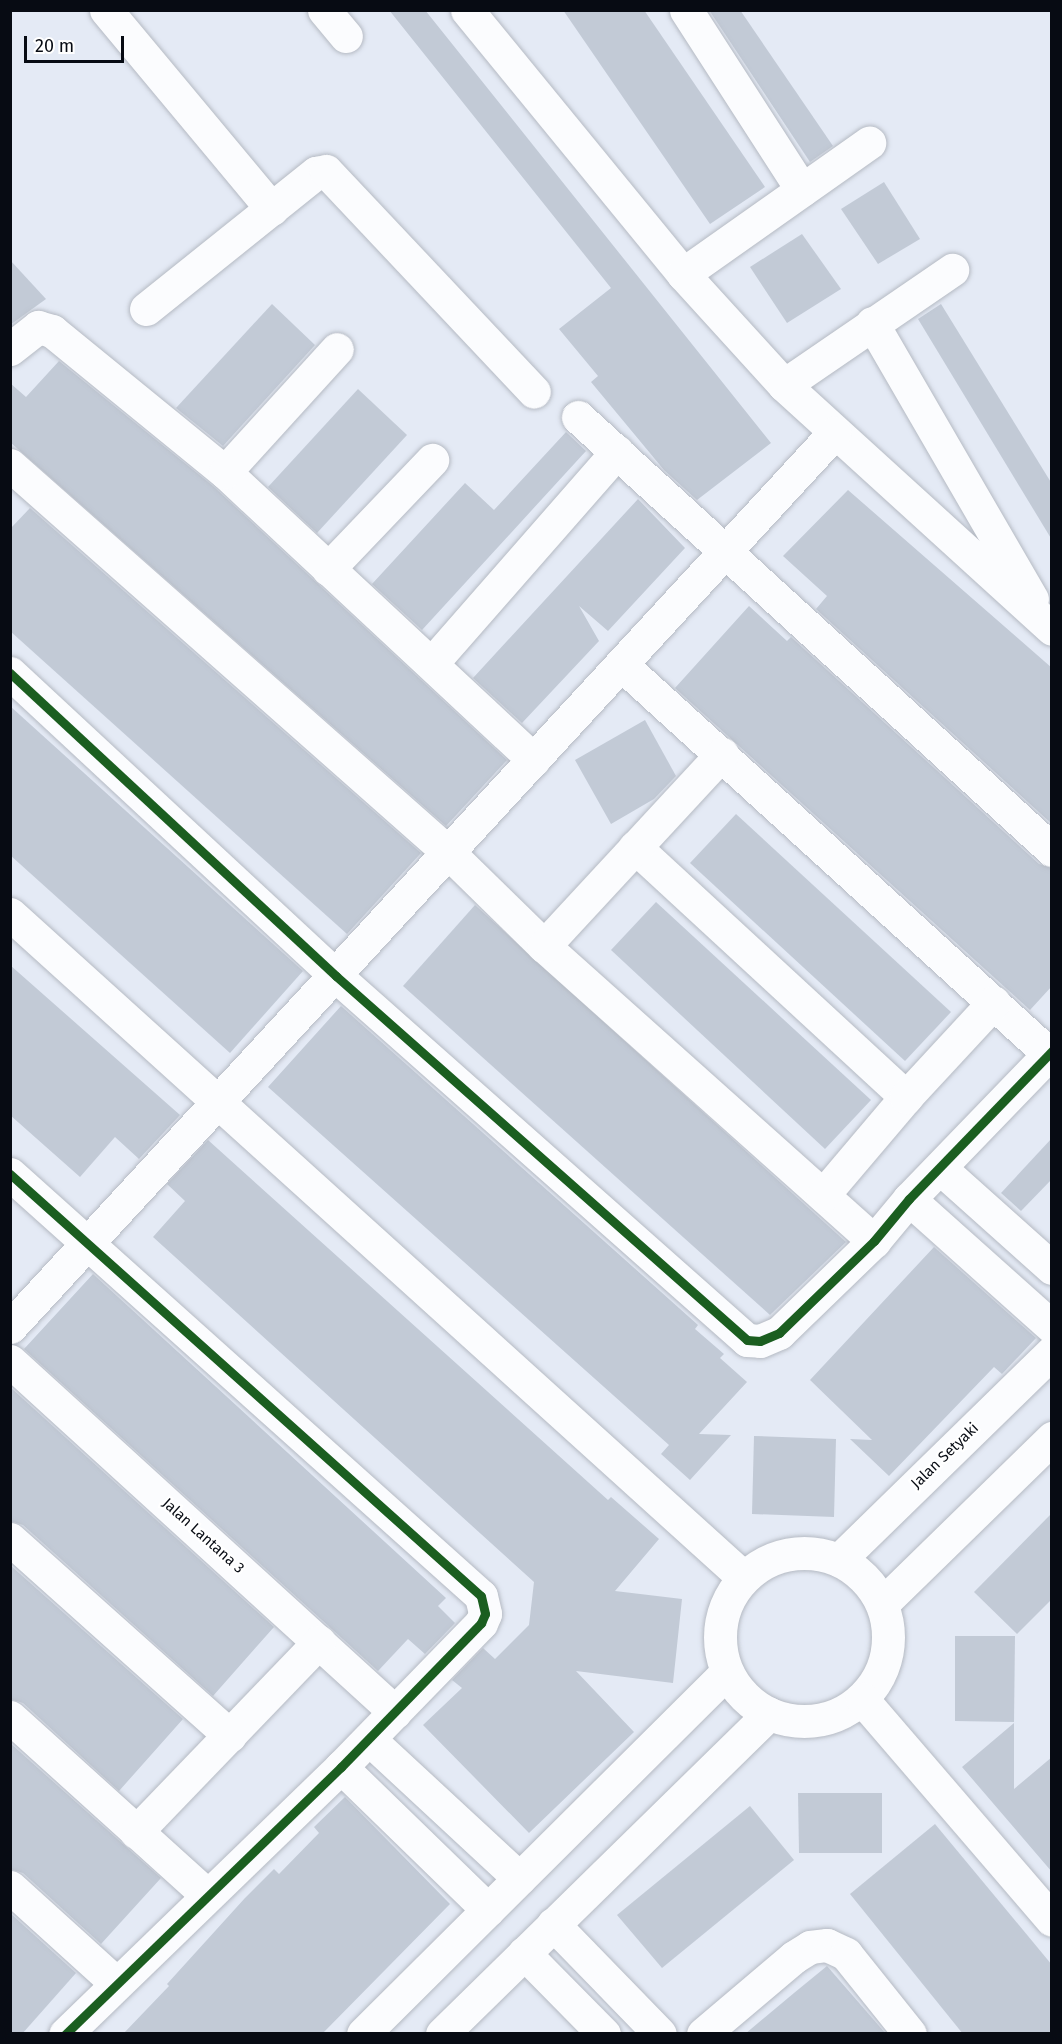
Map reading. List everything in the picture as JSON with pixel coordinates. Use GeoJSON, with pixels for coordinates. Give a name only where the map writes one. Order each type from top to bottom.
{"type":"FeatureCollection","features":[{"type":"Feature","properties":{"kind":"street"},"geometry":{"type":"LineString","coordinates":[[106,10],[272,209]]}},
{"type":"Feature","properties":{"kind":"street"},"geometry":{"type":"LineString","coordinates":[[324,10],[346,36]]}},
{"type":"Feature","properties":{"kind":"street"},"geometry":{"type":"LineString","coordinates":[[686,10],[802,190]]}},
{"type":"Feature","properties":{"kind":"street"},"geometry":{"type":"LineString","coordinates":[[476,14],[683,274],[784,385],[834,433],[1049,626]]}},
{"type":"Feature","properties":{"kind":"street"},"geometry":{"type":"LineString","coordinates":[[683,274],[869,143]]}},
{"type":"Feature","properties":{"kind":"street"},"geometry":{"type":"LineString","coordinates":[[146,309],[316,173],[326,171],[534,392]]}},
{"type":"Feature","properties":{"kind":"street"},"geometry":{"type":"LineString","coordinates":[[784,385],[952,270]]}},
{"type":"Feature","properties":{"kind":"street"},"geometry":{"type":"LineString","coordinates":[[872,323],[1049,626]]}},
{"type":"Feature","properties":{"kind":"street"},"geometry":{"type":"LineString","coordinates":[[10,349],[38,327],[52,331],[225,472],[534,760]]}},
{"type":"Feature","properties":{"kind":"street"},"geometry":{"type":"LineString","coordinates":[[225,472],[337,349]]}},
{"type":"Feature","properties":{"kind":"street"},"geometry":{"type":"LineString","coordinates":[[578,417],[1052,850]]}},
{"type":"Feature","properties":{"kind":"street"},"geometry":{"type":"LineString","coordinates":[[10,1327],[219,1104],[834,433]]}},
{"type":"Feature","properties":{"kind":"street"},"geometry":{"type":"LineString","coordinates":[[432,663],[617,452]]}},
{"type":"Feature","properties":{"kind":"street"},"geometry":{"type":"LineString","coordinates":[[328,569],[432,460]]}},
{"type":"Feature","properties":{"kind":"street"},"geometry":{"type":"LineString","coordinates":[[10,465],[449,853],[544,946],[874,1241]]}},
{"type":"Feature","properties":{"kind":"street"},"geometry":{"type":"LineString","coordinates":[[10,673],[336,976],[747,1340],[760,1341],[778,1333],[874,1241],[909,1199],[1050,1053],[722,753],[622,665]]}},
{"type":"Feature","properties":{"kind":"street"},"geometry":{"type":"LineString","coordinates":[[544,946],[722,753]]}},
{"type":"Feature","properties":{"kind":"street"},"geometry":{"type":"LineString","coordinates":[[634,847],[906,1097]]}},
{"type":"Feature","properties":{"kind":"street"},"geometry":{"type":"LineString","coordinates":[[10,914],[743,1577]]}},
{"type":"Feature","properties":{"kind":"street"},"geometry":{"type":"LineString","coordinates":[[823,1195],[906,1097],[994,1002]]}},
{"type":"Feature","properties":{"kind":"street"},"geometry":{"type":"LineString","coordinates":[[940,1168],[1052,1268]]}},
{"type":"Feature","properties":{"kind":"street"},"geometry":{"type":"LineString","coordinates":[[10,1174],[481,1596],[485,1614],[481,1623],[369,1739],[206,1894],[65,2034]]}},
{"type":"Feature","properties":{"kind":"street"},"geometry":{"type":"LineString","coordinates":[[909,1199],[1052,1327]]}},
{"type":"Feature","properties":{"kind":"street","name":"Jalan Setyaki"},"geometry":{"type":"LineString","coordinates":[[839,1560],[1052,1352]]}},
{"type":"Feature","properties":{"kind":"street","name":"Jalan Lantana 3"},"geometry":{"type":"LineString","coordinates":[[10,1361],[395,1712]]}},
{"type":"Feature","properties":{"kind":"street"},"geometry":{"type":"LineString","coordinates":[[882,1605],[1052,1438]]}},
{"type":"Feature","properties":{"kind":"street"},"geometry":{"type":"LineString","coordinates":[[10,1539],[230,1736]]}},
{"type":"Feature","properties":{"kind":"street"},"geometry":{"type":"LineString","coordinates":[[788,1554],[819,1554],[839,1560],[872,1586],[882,1605],[888,1624],[884,1665],[862,1699],[846,1711],[807,1722],[769,1714],[752,1703],[727,1672],[719,1632],[731,1594],[743,1577],[759,1565],[788,1554]]}},
{"type":"Feature","properties":{"kind":"street"},"geometry":{"type":"LineString","coordinates":[[136,1832],[319,1642]]}},
{"type":"Feature","properties":{"kind":"street"},"geometry":{"type":"LineString","coordinates":[[363,2034],[727,1672]]}},
{"type":"Feature","properties":{"kind":"street"},"geometry":{"type":"LineString","coordinates":[[862,1699],[1052,1920]]}},
{"type":"Feature","properties":{"kind":"street"},"geometry":{"type":"LineString","coordinates":[[442,2034],[769,1714]]}},
{"type":"Feature","properties":{"kind":"street"},"geometry":{"type":"LineString","coordinates":[[10,1717],[206,1894]]}},
{"type":"Feature","properties":{"kind":"street"},"geometry":{"type":"LineString","coordinates":[[369,1739],[519,1878]]}},
{"type":"Feature","properties":{"kind":"street"},"geometry":{"type":"LineString","coordinates":[[341,1767],[488,1910]]}},
{"type":"Feature","properties":{"kind":"street"},"geometry":{"type":"LineString","coordinates":[[10,1887],[116,1983]]}},
{"type":"Feature","properties":{"kind":"street"},"geometry":{"type":"LineString","coordinates":[[553,1924],[660,2034]]}},
{"type":"Feature","properties":{"kind":"street"},"geometry":{"type":"LineString","coordinates":[[709,2032],[794,1957],[810,1947],[827,1945],[846,1954],[910,2034]]}},
{"type":"Feature","properties":{"kind":"street"},"geometry":{"type":"LineString","coordinates":[[524,1953],[604,2034]]}},
{"type":"Feature","properties":{"kind":"building"},"geometry":{"type":"Polygon","coordinates":[[[389,10],[425,10],[771,443],[697,500],[664,470],[591,382],[598,376],[559,329],[611,288],[389,10]]]}},
{"type":"Feature","properties":{"kind":"building"},"geometry":{"type":"Polygon","coordinates":[[[563,10],[644,10],[765,187],[710,224],[563,10]]]}},
{"type":"Feature","properties":{"kind":"building"},"geometry":{"type":"Polygon","coordinates":[[[709,10],[740,10],[833,146],[810,162],[709,10]]]}},
{"type":"Feature","properties":{"kind":"building"},"geometry":{"type":"Polygon","coordinates":[[[884,182],[920,239],[878,264],[841,209],[884,182]]]}},
{"type":"Feature","properties":{"kind":"building"},"geometry":{"type":"Polygon","coordinates":[[[802,234],[841,289],[787,323],[750,267],[802,234]]]}},
{"type":"Feature","properties":{"kind":"building"},"geometry":{"type":"Polygon","coordinates":[[[10,260],[46,299],[10,325],[10,260]]]}},
{"type":"Feature","properties":{"kind":"building"},"geometry":{"type":"Polygon","coordinates":[[[272,304],[315,345],[223,446],[176,408],[272,304]]]}},
{"type":"Feature","properties":{"kind":"building"},"geometry":{"type":"Polygon","coordinates":[[[941,304],[1052,484],[1052,540],[918,319],[941,304]]]}},
{"type":"Feature","properties":{"kind":"building"},"geometry":{"type":"Polygon","coordinates":[[[59,361],[213,486],[507,760],[446,826],[10,442],[10,383],[26,397],[59,361]]]}},
{"type":"Feature","properties":{"kind":"building"},"geometry":{"type":"Polygon","coordinates":[[[358,389],[407,435],[317,533],[268,487],[358,389]]]}},
{"type":"Feature","properties":{"kind":"building"},"geometry":{"type":"Polygon","coordinates":[[[566,432],[586,451],[422,630],[372,584],[465,483],[494,510],[566,432]]]}},
{"type":"Feature","properties":{"kind":"building"},"geometry":{"type":"Polygon","coordinates":[[[848,490],[1052,668],[1052,824],[816,609],[827,596],[783,556],[848,490]]]}},
{"type":"Feature","properties":{"kind":"building"},"geometry":{"type":"Polygon","coordinates":[[[638,499],[685,548],[608,631],[579,606],[599,641],[522,723],[473,678],[638,499]]]}},
{"type":"Feature","properties":{"kind":"building"},"geometry":{"type":"Polygon","coordinates":[[[30,508],[421,853],[347,934],[10,631],[10,529],[30,508]]]}},
{"type":"Feature","properties":{"kind":"building"},"geometry":{"type":"Polygon","coordinates":[[[749,606],[787,641],[791,637],[1039,864],[1052,868],[1052,986],[1030,1010],[675,688],[749,606]]]}},
{"type":"Feature","properties":{"kind":"building"},"geometry":{"type":"Polygon","coordinates":[[[10,706],[303,971],[230,1053],[10,855],[10,706]]]}},
{"type":"Feature","properties":{"kind":"building"},"geometry":{"type":"Polygon","coordinates":[[[645,720],[676,776],[654,799],[611,824],[575,760],[645,720]]]}},
{"type":"Feature","properties":{"kind":"building"},"geometry":{"type":"Polygon","coordinates":[[[736,814],[951,1012],[905,1061],[690,863],[736,814]]]}},
{"type":"Feature","properties":{"kind":"building"},"geometry":{"type":"Polygon","coordinates":[[[656,902],[871,1100],[825,1149],[611,950],[656,902]]]}},
{"type":"Feature","properties":{"kind":"building"},"geometry":{"type":"Polygon","coordinates":[[[475,905],[846,1242],[770,1315],[403,986],[475,905]]]}},
{"type":"Feature","properties":{"kind":"building"},"geometry":{"type":"Polygon","coordinates":[[[10,965],[180,1115],[139,1159],[115,1137],[80,1177],[10,1115],[10,965]]]}},
{"type":"Feature","properties":{"kind":"building"},"geometry":{"type":"Polygon","coordinates":[[[341,1006],[698,1325],[695,1329],[724,1354],[720,1358],[747,1382],[699,1434],[731,1435],[690,1480],[661,1454],[669,1445],[268,1087],[341,1006]]]}},
{"type":"Feature","properties":{"kind":"building"},"geometry":{"type":"Polygon","coordinates":[[[1052,1138],[1052,1179],[1021,1211],[1001,1193],[1052,1138]]]}},
{"type":"Feature","properties":{"kind":"building"},"geometry":{"type":"Polygon","coordinates":[[[208,1140],[608,1500],[611,1497],[659,1539],[615,1591],[682,1599],[673,1683],[576,1671],[634,1732],[529,1833],[423,1725],[462,1688],[452,1680],[483,1648],[495,1659],[529,1625],[534,1582],[153,1237],[185,1201],[167,1184],[208,1140]]]}},
{"type":"Feature","properties":{"kind":"building"},"geometry":{"type":"Polygon","coordinates":[[[934,1247],[1036,1338],[1002,1374],[994,1367],[889,1476],[850,1439],[872,1440],[810,1380],[934,1247]]]}},
{"type":"Feature","properties":{"kind":"building"},"geometry":{"type":"Polygon","coordinates":[[[93,1274],[446,1598],[438,1606],[455,1623],[425,1654],[408,1639],[378,1671],[24,1349],[93,1274]]]}},
{"type":"Feature","properties":{"kind":"building"},"geometry":{"type":"Polygon","coordinates":[[[10,1387],[274,1627],[213,1696],[23,1525],[10,1521],[10,1387]]]}},
{"type":"Feature","properties":{"kind":"building"},"geometry":{"type":"Polygon","coordinates":[[[754,1436],[836,1439],[834,1517],[752,1514],[754,1436]]]}},
{"type":"Feature","properties":{"kind":"building"},"geometry":{"type":"Polygon","coordinates":[[[1052,1513],[1052,1599],[1017,1634],[974,1592],[1052,1513]]]}},
{"type":"Feature","properties":{"kind":"building"},"geometry":{"type":"Polygon","coordinates":[[[10,1565],[183,1719],[119,1791],[23,1703],[10,1699],[10,1565]]]}},
{"type":"Feature","properties":{"kind":"building"},"geometry":{"type":"Polygon","coordinates":[[[955,1636],[1015,1636],[1014,1722],[955,1721],[955,1636]]]}},
{"type":"Feature","properties":{"kind":"building"},"geometry":{"type":"Polygon","coordinates":[[[1014,1723],[1014,1789],[1052,1757],[1052,1872],[962,1767],[1014,1723]]]}},
{"type":"Feature","properties":{"kind":"building"},"geometry":{"type":"Polygon","coordinates":[[[10,1743],[161,1878],[101,1944],[23,1873],[10,1869],[10,1743]]]}},
{"type":"Feature","properties":{"kind":"building"},"geometry":{"type":"Polygon","coordinates":[[[798,1793],[882,1793],[882,1853],[799,1853],[798,1793]]]}},
{"type":"Feature","properties":{"kind":"building"},"geometry":{"type":"Polygon","coordinates":[[[345,1797],[450,1904],[322,2034],[123,2034],[169,1986],[167,1984],[245,1898],[274,1869],[279,1874],[319,1833],[314,1827],[345,1797]]]}},
{"type":"Feature","properties":{"kind":"building"},"geometry":{"type":"Polygon","coordinates":[[[750,1806],[794,1860],[662,1968],[617,1915],[750,1806]]]}},
{"type":"Feature","properties":{"kind":"building"},"geometry":{"type":"Polygon","coordinates":[[[935,1824],[1052,1965],[1052,2034],[963,2034],[850,1894],[935,1824]]]}},
{"type":"Feature","properties":{"kind":"building"},"geometry":{"type":"Polygon","coordinates":[[[10,1913],[76,1973],[22,2034],[10,2034],[10,1913]]]}},
{"type":"Feature","properties":{"kind":"building"},"geometry":{"type":"Polygon","coordinates":[[[827,1966],[886,2034],[745,2034],[794,1993],[827,1966]]]}},
{"type":"Feature","properties":{"kind":"cycle path"},"geometry":{"type":"LineString","coordinates":[[10,673],[336,976],[747,1340],[760,1341],[779,1333],[874,1241],[909,1199],[1052,1051]]}},
{"type":"Feature","properties":{"kind":"cycle path"},"geometry":{"type":"LineString","coordinates":[[10,1174],[481,1596],[485,1614],[481,1623],[341,1767],[65,2034]]}}]}
